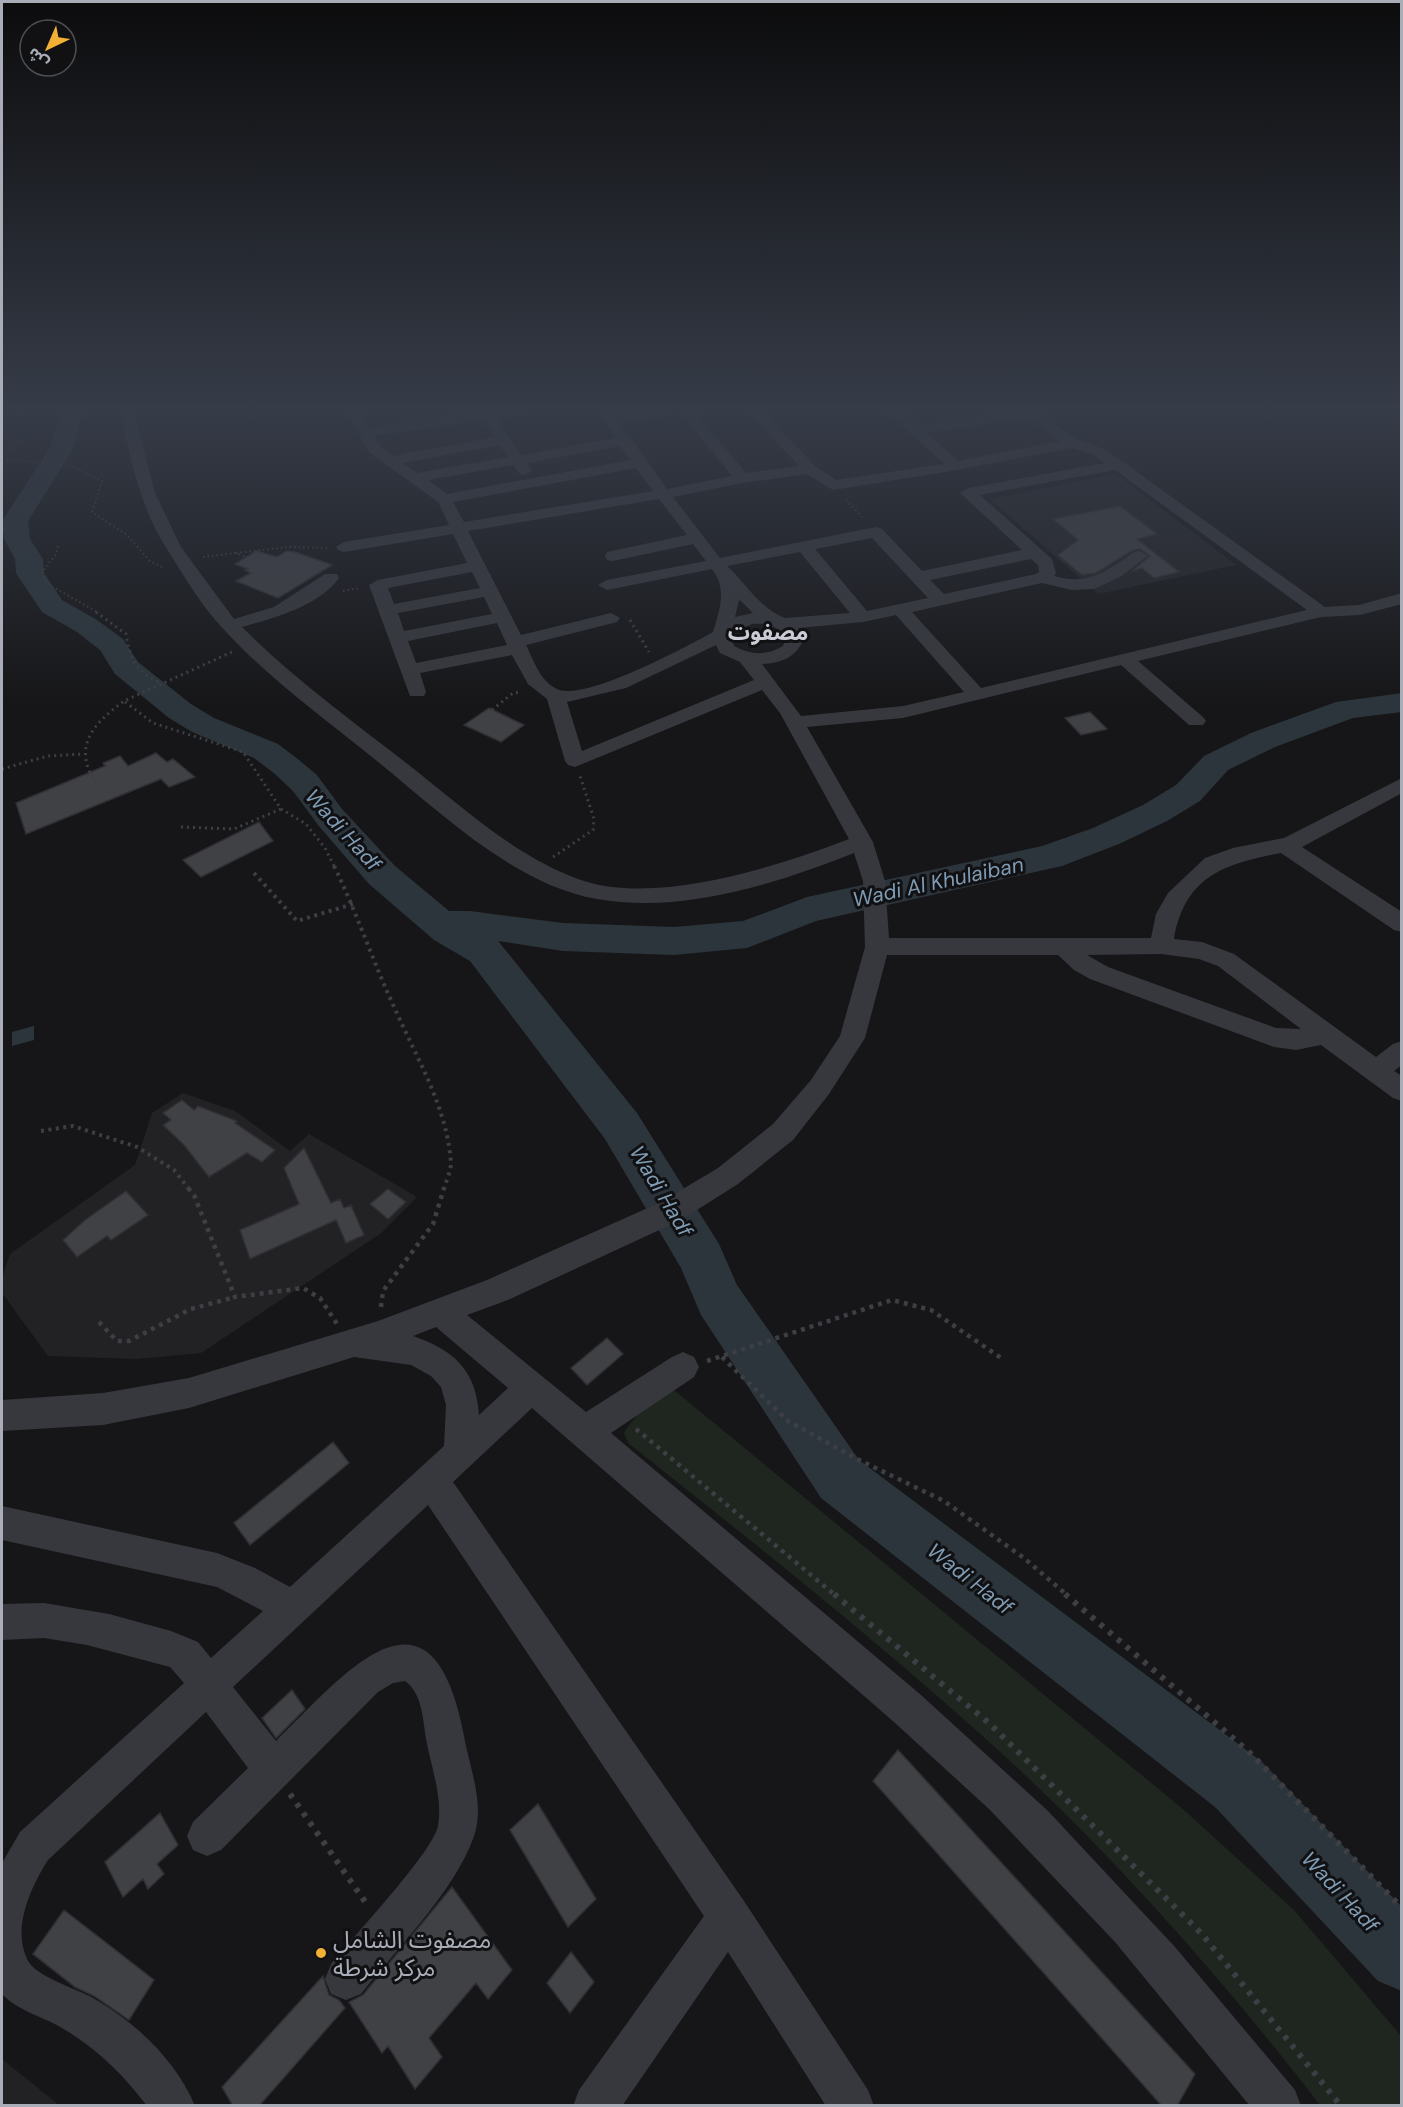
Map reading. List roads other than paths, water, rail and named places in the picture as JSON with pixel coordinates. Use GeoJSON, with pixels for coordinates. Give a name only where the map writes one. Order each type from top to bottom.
{"type":"FeatureCollection","features":[{"type":"Feature","properties":{"kind":"street"},"geometry":{"type":"LineString","coordinates":[[156,509],[184,563],[231,626],[249,644],[293,685],[503,850],[540,870],[597,892],[647,896],[702,890],[828,856],[862,842]]}},
{"type":"Feature","properties":{"kind":"street"},"geometry":{"type":"LineString","coordinates":[[449,509],[516,645],[548,692],[575,761],[767,681]]}},
{"type":"Feature","properties":{"kind":"street"},"geometry":{"type":"LineString","coordinates":[[552,509],[554,513]]}},
{"type":"Feature","properties":{"kind":"street"},"geometry":{"type":"LineString","coordinates":[[344,546],[575,509]]}},
{"type":"Feature","properties":{"kind":"street"},"geometry":{"type":"LineString","coordinates":[[676,509],[754,605],[789,628],[795,639],[788,651],[784,682],[792,717]]}},
{"type":"Feature","properties":{"kind":"street"},"geometry":{"type":"LineString","coordinates":[[548,692],[584,695],[658,668],[745,620],[778,622],[863,617],[1042,578],[1048,573],[1046,563],[986,509]]}},
{"type":"Feature","properties":{"kind":"street"},"geometry":{"type":"LineString","coordinates":[[1179,509],[1321,612]]}},
{"type":"Feature","properties":{"kind":"street"},"geometry":{"type":"LineString","coordinates":[[607,585],[721,567],[804,546],[876,532],[941,601]]}},
{"type":"Feature","properties":{"kind":"street"},"geometry":{"type":"LineString","coordinates":[[613,556],[698,538]]}},
{"type":"Feature","properties":{"kind":"street"},"geometry":{"type":"LineString","coordinates":[[804,546],[863,617]]}},
{"type":"Feature","properties":{"kind":"street"},"geometry":{"type":"LineString","coordinates":[[919,577],[1034,553]]}},
{"type":"Feature","properties":{"kind":"street"},"geometry":{"type":"LineString","coordinates":[[1042,578],[1065,586],[1089,586],[1102,582],[1140,556]]}},
{"type":"Feature","properties":{"kind":"street"},"geometry":{"type":"LineString","coordinates":[[417,692],[378,585],[477,566]]}},
{"type":"Feature","properties":{"kind":"street"},"geometry":{"type":"LineString","coordinates":[[2,1415],[103,1409],[189,1393],[364,1340],[497,1290],[671,1211],[728,1176],[783,1132],[820,1087],[852,1038],[878,947],[874,881],[862,842],[792,717],[767,681],[742,657],[726,649],[723,632],[731,601],[721,567]]}},
{"type":"Feature","properties":{"kind":"street"},"geometry":{"type":"LineString","coordinates":[[231,626],[280,611],[299,601],[331,578]]}},
{"type":"Feature","properties":{"kind":"street"},"geometry":{"type":"LineString","coordinates":[[388,610],[490,591]]}},
{"type":"Feature","properties":{"kind":"street"},"geometry":{"type":"LineString","coordinates":[[792,717],[903,712],[1321,612],[1360,609],[1401,598]]}},
{"type":"Feature","properties":{"kind":"street"},"geometry":{"type":"LineString","coordinates":[[901,610],[976,694]]}},
{"type":"Feature","properties":{"kind":"street"},"geometry":{"type":"LineString","coordinates":[[397,638],[503,617]]}},
{"type":"Feature","properties":{"kind":"street"},"geometry":{"type":"LineString","coordinates":[[658,668],[742,657],[767,659],[824,632],[863,617]]}},
{"type":"Feature","properties":{"kind":"street"},"geometry":{"type":"LineString","coordinates":[[409,670],[516,645],[611,618]]}},
{"type":"Feature","properties":{"kind":"street"},"geometry":{"type":"LineString","coordinates":[[1125,659],[1196,721]]}},
{"type":"Feature","properties":{"kind":"street"},"geometry":{"type":"LineString","coordinates":[[1161,946],[1167,914],[1176,899],[1213,863],[1233,855],[1302,839],[1401,784]]}},
{"type":"Feature","properties":{"kind":"street"},"geometry":{"type":"LineString","coordinates":[[1284,845],[1401,924]]}},
{"type":"Feature","properties":{"kind":"street"},"geometry":{"type":"LineString","coordinates":[[1063,946],[1075,958],[1099,973],[1274,1037],[1296,1040],[1326,1034]]}},
{"type":"Feature","properties":{"kind":"street"},"geometry":{"type":"LineString","coordinates":[[878,947],[1161,946],[1202,951],[1226,960],[1401,1090]]}},
{"type":"Feature","properties":{"kind":"street"},"geometry":{"type":"LineString","coordinates":[[1375,1072],[1401,1051]]}},
{"type":"Feature","properties":{"kind":"street"},"geometry":{"type":"LineString","coordinates":[[439,1311],[584,1431],[956,1751],[1034,1825],[1115,1910],[1199,2006],[1279,2106]]}},
{"type":"Feature","properties":{"kind":"street"},"geometry":{"type":"LineString","coordinates":[[364,1340],[412,1350],[440,1364],[458,1388],[463,1403],[465,1419],[459,1455]]}},
{"type":"Feature","properties":{"kind":"street"},"geometry":{"type":"LineString","coordinates":[[584,1431],[683,1367]]}},
{"type":"Feature","properties":{"kind":"street"},"geometry":{"type":"LineString","coordinates":[[2,1932],[9,1890],[34,1846],[532,1387]]}},
{"type":"Feature","properties":{"kind":"street"},"geometry":{"type":"LineString","coordinates":[[431,1480],[729,1916],[852,2106]]}},
{"type":"Feature","properties":{"kind":"street"},"geometry":{"type":"LineString","coordinates":[[2,1522],[217,1570],[243,1580],[293,1608]]}},
{"type":"Feature","properties":{"kind":"street"},"geometry":{"type":"LineString","coordinates":[[2,1622],[21,1619],[51,1621],[171,1649],[185,1655],[274,1770]]}},
{"type":"Feature","properties":{"kind":"street"},"geometry":{"type":"LineString","coordinates":[[207,1836],[373,1673],[392,1666],[410,1664],[418,1667],[431,1679],[457,1794],[458,1821],[449,1849],[441,1861],[346,1979]]}},
{"type":"Feature","properties":{"kind":"street"},"geometry":{"type":"LineString","coordinates":[[596,2106],[729,1916]]}},
{"type":"Feature","properties":{"kind":"street"},"geometry":{"type":"LineString","coordinates":[[2,1938],[5,1957],[13,1975],[26,1988],[78,2013],[110,2035],[141,2063],[173,2106]]}},
{"type":"Feature","properties":{"kind":"waterway","name":"Wadi Hadf"},"geometry":{"type":"LineString","coordinates":[[22,509],[15,521],[17,539],[29,559],[30,573],[52,606],[87,626],[112,645],[126,668],[180,711],[203,725],[266,751],[287,767],[305,783],[330,817],[382,875],[448,930],[484,951],[621,1126],[702,1259],[718,1299],[840,1479],[1238,1784],[1402,1957]]}},
{"type":"Feature","properties":{"kind":"waterway","name":"Wadi Al Khulaiban"},"geometry":{"type":"LineString","coordinates":[[445,924],[470,924],[563,937],[674,941],[747,934],[807,910],[1049,857],[1106,836],[1155,813],[1188,793],[1216,763],[1263,740],[1347,709],[1402,702]]}},
{"type":"Feature","properties":{"kind":"place","name":"مصفوت الشامل مركز شرطة"},"geometry":{"type":"Point","coordinates":[321,1953]}},
{"type":"Feature","properties":{"kind":"district","name":"مصفوت"},"geometry":{"type":"Point","coordinates":[768,632]}}]}
